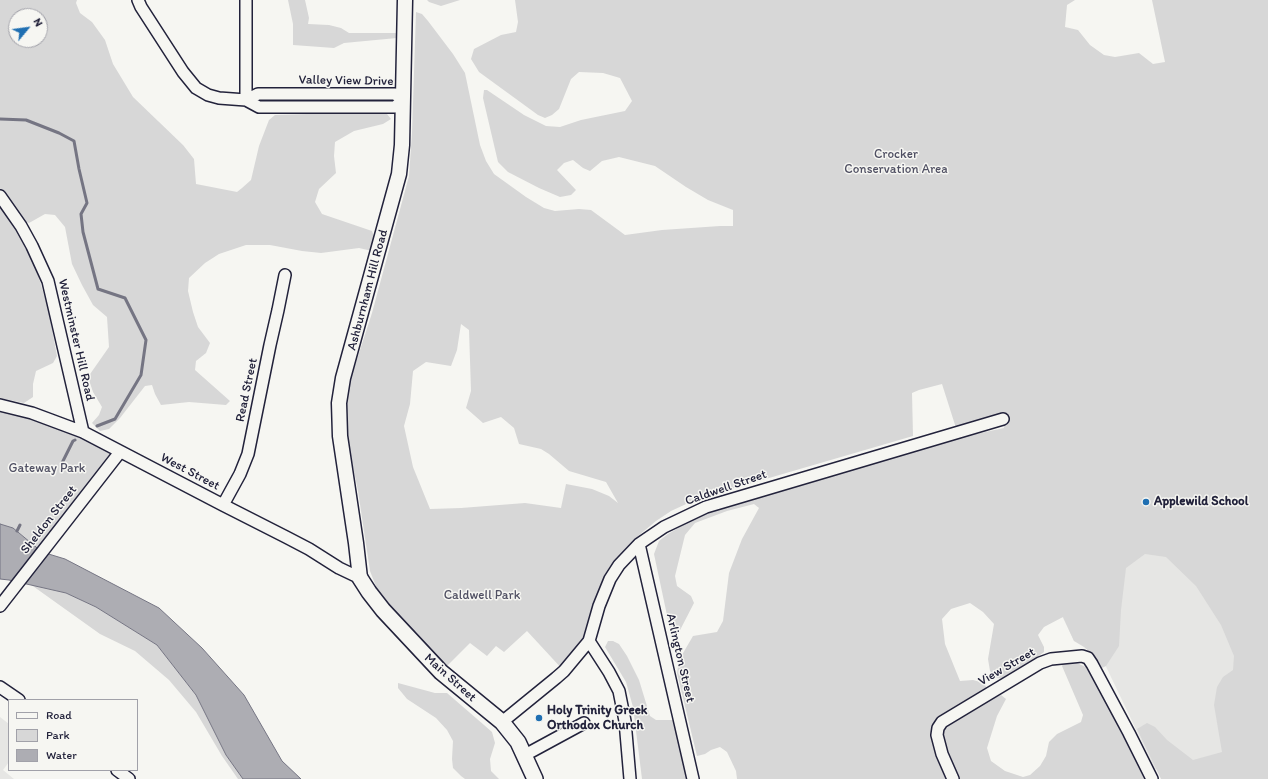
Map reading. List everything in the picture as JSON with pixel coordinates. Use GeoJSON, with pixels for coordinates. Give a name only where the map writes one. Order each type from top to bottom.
{"type":"FeatureCollection","features":[{"type":"Feature","properties":{"kind":"main road","name":"Main Street"},"geometry":{"type":"LineString","coordinates":[[360,578],[368,592],[383,610],[441,672],[502,722],[518,742],[535,779]]}},
{"type":"Feature","properties":{"kind":"street","name":"Valley View Drive"},"geometry":{"type":"LineString","coordinates":[[138,0],[183,72],[196,88],[213,97],[246,100],[258,107],[395,107],[403,100]]}},
{"type":"Feature","properties":{"kind":"street"},"geometry":{"type":"LineString","coordinates":[[246,0],[246,100]]}},
{"type":"Feature","properties":{"kind":"street","name":"Ashburnham Hill Road"},"geometry":{"type":"LineString","coordinates":[[360,578],[340,436],[339,403],[343,378],[398,174],[402,145],[405,0]]}},
{"type":"Feature","properties":{"kind":"street","name":"Westminster Hill Road"},"geometry":{"type":"LineString","coordinates":[[0,196],[21,226],[48,281],[83,432]]}},
{"type":"Feature","properties":{"kind":"street","name":"Read Street"},"geometry":{"type":"LineString","coordinates":[[223,505],[240,474],[248,454],[285,275]]}},
{"type":"Feature","properties":{"kind":"street","name":"West Street"},"geometry":{"type":"LineString","coordinates":[[0,405],[32,413],[83,432],[309,549],[339,568],[360,578]]}},
{"type":"Feature","properties":{"kind":"street","name":"Caldwell Street"},"geometry":{"type":"LineString","coordinates":[[502,722],[560,674],[589,641],[599,606],[610,579],[619,565],[640,544],[664,528],[706,507],[1003,419]]}},
{"type":"Feature","properties":{"kind":"street","name":"Sheldon Street"},"geometry":{"type":"LineString","coordinates":[[0,606],[50,544],[120,452]]}},
{"type":"Feature","properties":{"kind":"street","name":"Arlington Street"},"geometry":{"type":"LineString","coordinates":[[640,544],[693,779]]}},
{"type":"Feature","properties":{"kind":"street"},"geometry":{"type":"LineString","coordinates":[[589,641],[609,672],[619,691],[625,720],[630,779]]}},
{"type":"Feature","properties":{"kind":"street","name":"View Street"},"geometry":{"type":"LineString","coordinates":[[952,779],[942,754],[937,735],[938,728],[942,722],[1040,663],[1050,659],[1078,656],[1088,658],[1092,664],[1130,733],[1152,779]]}},
{"type":"Feature","properties":{"kind":"street"},"geometry":{"type":"LineString","coordinates":[[0,687],[18,699]]}},
{"type":"Feature","properties":{"kind":"street"},"geometry":{"type":"LineString","coordinates":[[525,755],[584,722]]}},
{"type":"Feature","properties":{"kind":"street"},"geometry":{"type":"LineString","coordinates":[[118,771],[130,779]]}},
{"type":"Feature","properties":{"kind":"shaded area","name":"Applewild School"},"geometry":{"type":"Polygon","coordinates":[[[1225,363],[1268,779],[1155,769],[1089,631],[1074,641],[1043,576],[1225,363]]]}},
{"type":"Feature","properties":{"kind":"shaded area"},"geometry":{"type":"Polygon","coordinates":[[[0,717],[8,723],[8,763],[3,770],[14,779],[0,779],[0,717]]]}},
{"type":"Feature","properties":{"kind":"green space"},"geometry":{"type":"Polygon","coordinates":[[[0,0],[77,0],[76,3],[80,13],[92,22],[105,40],[113,64],[133,97],[183,145],[194,159],[196,184],[237,192],[242,188],[251,180],[259,146],[269,120],[275,115],[387,114],[391,119],[383,124],[354,131],[335,142],[334,156],[336,173],[319,189],[315,202],[322,214],[372,231],[376,243],[372,251],[359,248],[321,253],[270,245],[246,245],[219,254],[205,263],[189,278],[188,291],[193,312],[198,327],[210,343],[206,353],[196,361],[195,370],[230,401],[226,405],[189,402],[161,405],[152,385],[145,386],[120,418],[109,429],[100,431],[92,423],[99,415],[102,407],[93,392],[88,377],[109,347],[107,317],[93,305],[82,285],[72,264],[65,227],[55,215],[45,214],[29,223],[24,221],[0,190],[0,0]]]}},
{"type":"Feature","properties":{"kind":"green space"},"geometry":{"type":"Polygon","coordinates":[[[288,0],[305,0],[309,18],[308,24],[329,25],[341,28],[349,33],[397,33],[397,38],[344,43],[334,48],[293,45],[293,24],[288,0]]]}},
{"type":"Feature","properties":{"kind":"green space"},"geometry":{"type":"Polygon","coordinates":[[[427,0],[460,0],[441,6],[427,0]]]}},
{"type":"Feature","properties":{"kind":"green space"},"geometry":{"type":"Polygon","coordinates":[[[515,0],[1075,0],[1067,5],[1065,27],[1078,30],[1090,45],[1104,55],[1115,57],[1139,53],[1153,64],[1165,62],[1152,0],[1268,0],[1268,779],[1161,779],[1137,729],[1147,723],[1155,727],[1167,740],[1193,760],[1222,752],[1214,705],[1217,687],[1223,677],[1233,670],[1234,656],[1221,625],[1196,586],[1166,557],[1145,554],[1126,568],[1121,610],[1119,646],[1106,666],[1102,668],[1094,656],[1074,641],[1063,617],[1044,627],[1038,635],[1044,647],[1044,652],[1007,679],[997,678],[990,671],[988,659],[994,624],[983,612],[970,603],[951,609],[942,619],[945,644],[960,681],[973,680],[984,683],[987,689],[954,707],[933,725],[933,732],[948,779],[737,779],[736,771],[727,752],[720,747],[697,756],[677,673],[679,660],[693,636],[717,632],[723,621],[729,573],[742,539],[759,508],[754,504],[727,511],[695,523],[685,535],[675,576],[677,586],[691,596],[694,603],[677,636],[673,637],[671,634],[654,554],[659,541],[668,534],[708,511],[807,484],[943,441],[1004,428],[1002,416],[956,428],[942,384],[912,393],[913,436],[697,499],[671,511],[656,521],[638,536],[628,548],[619,565],[589,641],[564,671],[527,631],[504,652],[496,646],[487,656],[470,643],[441,672],[383,610],[387,602],[377,589],[370,571],[345,416],[349,384],[372,313],[409,176],[416,12],[422,14],[428,21],[453,54],[465,73],[480,145],[486,161],[494,174],[526,197],[544,208],[555,211],[579,209],[591,210],[625,235],[662,230],[733,226],[733,210],[708,200],[655,166],[619,157],[602,161],[590,171],[583,168],[573,160],[564,163],[557,170],[576,190],[571,195],[560,197],[508,172],[498,162],[483,98],[484,90],[487,90],[524,115],[546,126],[560,127],[581,120],[625,111],[632,101],[620,78],[603,73],[579,72],[571,79],[559,109],[552,115],[545,118],[538,115],[479,72],[471,59],[474,49],[501,35],[516,32],[518,22],[515,0]],[[461,324],[457,350],[451,366],[426,362],[413,371],[410,404],[404,426],[413,467],[430,509],[525,503],[561,508],[566,484],[592,489],[609,496],[618,503],[606,482],[569,471],[541,449],[519,444],[514,428],[501,417],[483,423],[466,408],[471,391],[469,330],[461,324]]]}},
{"type":"Feature","properties":{"kind":"green space"},"geometry":{"type":"Polygon","coordinates":[[[0,202],[19,230],[35,265],[48,308],[57,356],[53,363],[36,371],[33,384],[33,397],[24,403],[0,398],[0,202]]]}},
{"type":"Feature","properties":{"kind":"green space","name":"Gateway Park"},"geometry":{"type":"Polygon","coordinates":[[[0,405],[120,452],[42,552],[13,528],[0,524],[0,405]]]}},
{"type":"Feature","properties":{"kind":"green space"},"geometry":{"type":"Polygon","coordinates":[[[30,584],[66,593],[96,607],[157,645],[196,695],[226,755],[243,779],[238,779],[222,756],[196,712],[169,680],[135,651],[100,634],[30,584]]]}},
{"type":"Feature","properties":{"kind":"green space"},"geometry":{"type":"Polygon","coordinates":[[[608,641],[613,641],[619,644],[627,656],[639,680],[650,716],[656,720],[674,720],[688,779],[642,779],[633,707],[626,682],[605,647],[608,641]]]}},
{"type":"Feature","properties":{"kind":"green space"},"geometry":{"type":"Polygon","coordinates":[[[1064,661],[1077,663],[1088,668],[1103,693],[1147,779],[956,779],[945,751],[942,733],[949,725],[994,698],[1001,695],[1006,699],[997,716],[987,748],[991,761],[1005,771],[1023,777],[1030,775],[1040,766],[1046,756],[1049,742],[1057,734],[1081,722],[1083,715],[1062,666],[1064,661]]]}},
{"type":"Feature","properties":{"kind":"green space"},"geometry":{"type":"Polygon","coordinates":[[[398,683],[435,693],[447,693],[492,732],[495,743],[490,759],[491,771],[499,779],[465,779],[461,776],[453,768],[453,741],[447,730],[436,718],[407,699],[398,688],[398,683]]]}},
{"type":"Feature","properties":{"kind":"water"},"geometry":{"type":"Polygon","coordinates":[[[0,524],[13,528],[42,552],[65,559],[159,608],[202,648],[244,695],[282,761],[301,779],[243,779],[226,755],[196,695],[157,645],[96,607],[66,593],[0,579],[0,524]]]}},
{"type":"Feature","properties":{"kind":"waterway"},"geometry":{"type":"LineString","coordinates":[[0,119],[26,120],[59,133],[74,141],[87,203],[81,214],[83,232],[98,289],[125,298],[146,340],[141,375],[115,419],[97,426]]}},
{"type":"Feature","properties":{"kind":"waterway"},"geometry":{"type":"LineString","coordinates":[[62,463],[73,441],[75,440]]}},
{"type":"Feature","properties":{"kind":"waterway"},"geometry":{"type":"LineString","coordinates":[[17,531],[20,525]]}},
{"type":"Feature","properties":{"kind":"place","name":"Applewild School"},"geometry":{"type":"Point","coordinates":[1146,502]}},
{"type":"Feature","properties":{"kind":"place","name":"Holy Trinity Greek Orthodox Church"},"geometry":{"type":"Point","coordinates":[539,718]}},
{"type":"Feature","properties":{"kind":"park label","name":"Crocker Conservation Area"},"geometry":{"type":"Point","coordinates":[896,162]}},
{"type":"Feature","properties":{"kind":"park label","name":"Caldwell Park"},"geometry":{"type":"Point","coordinates":[482,596]}}]}
